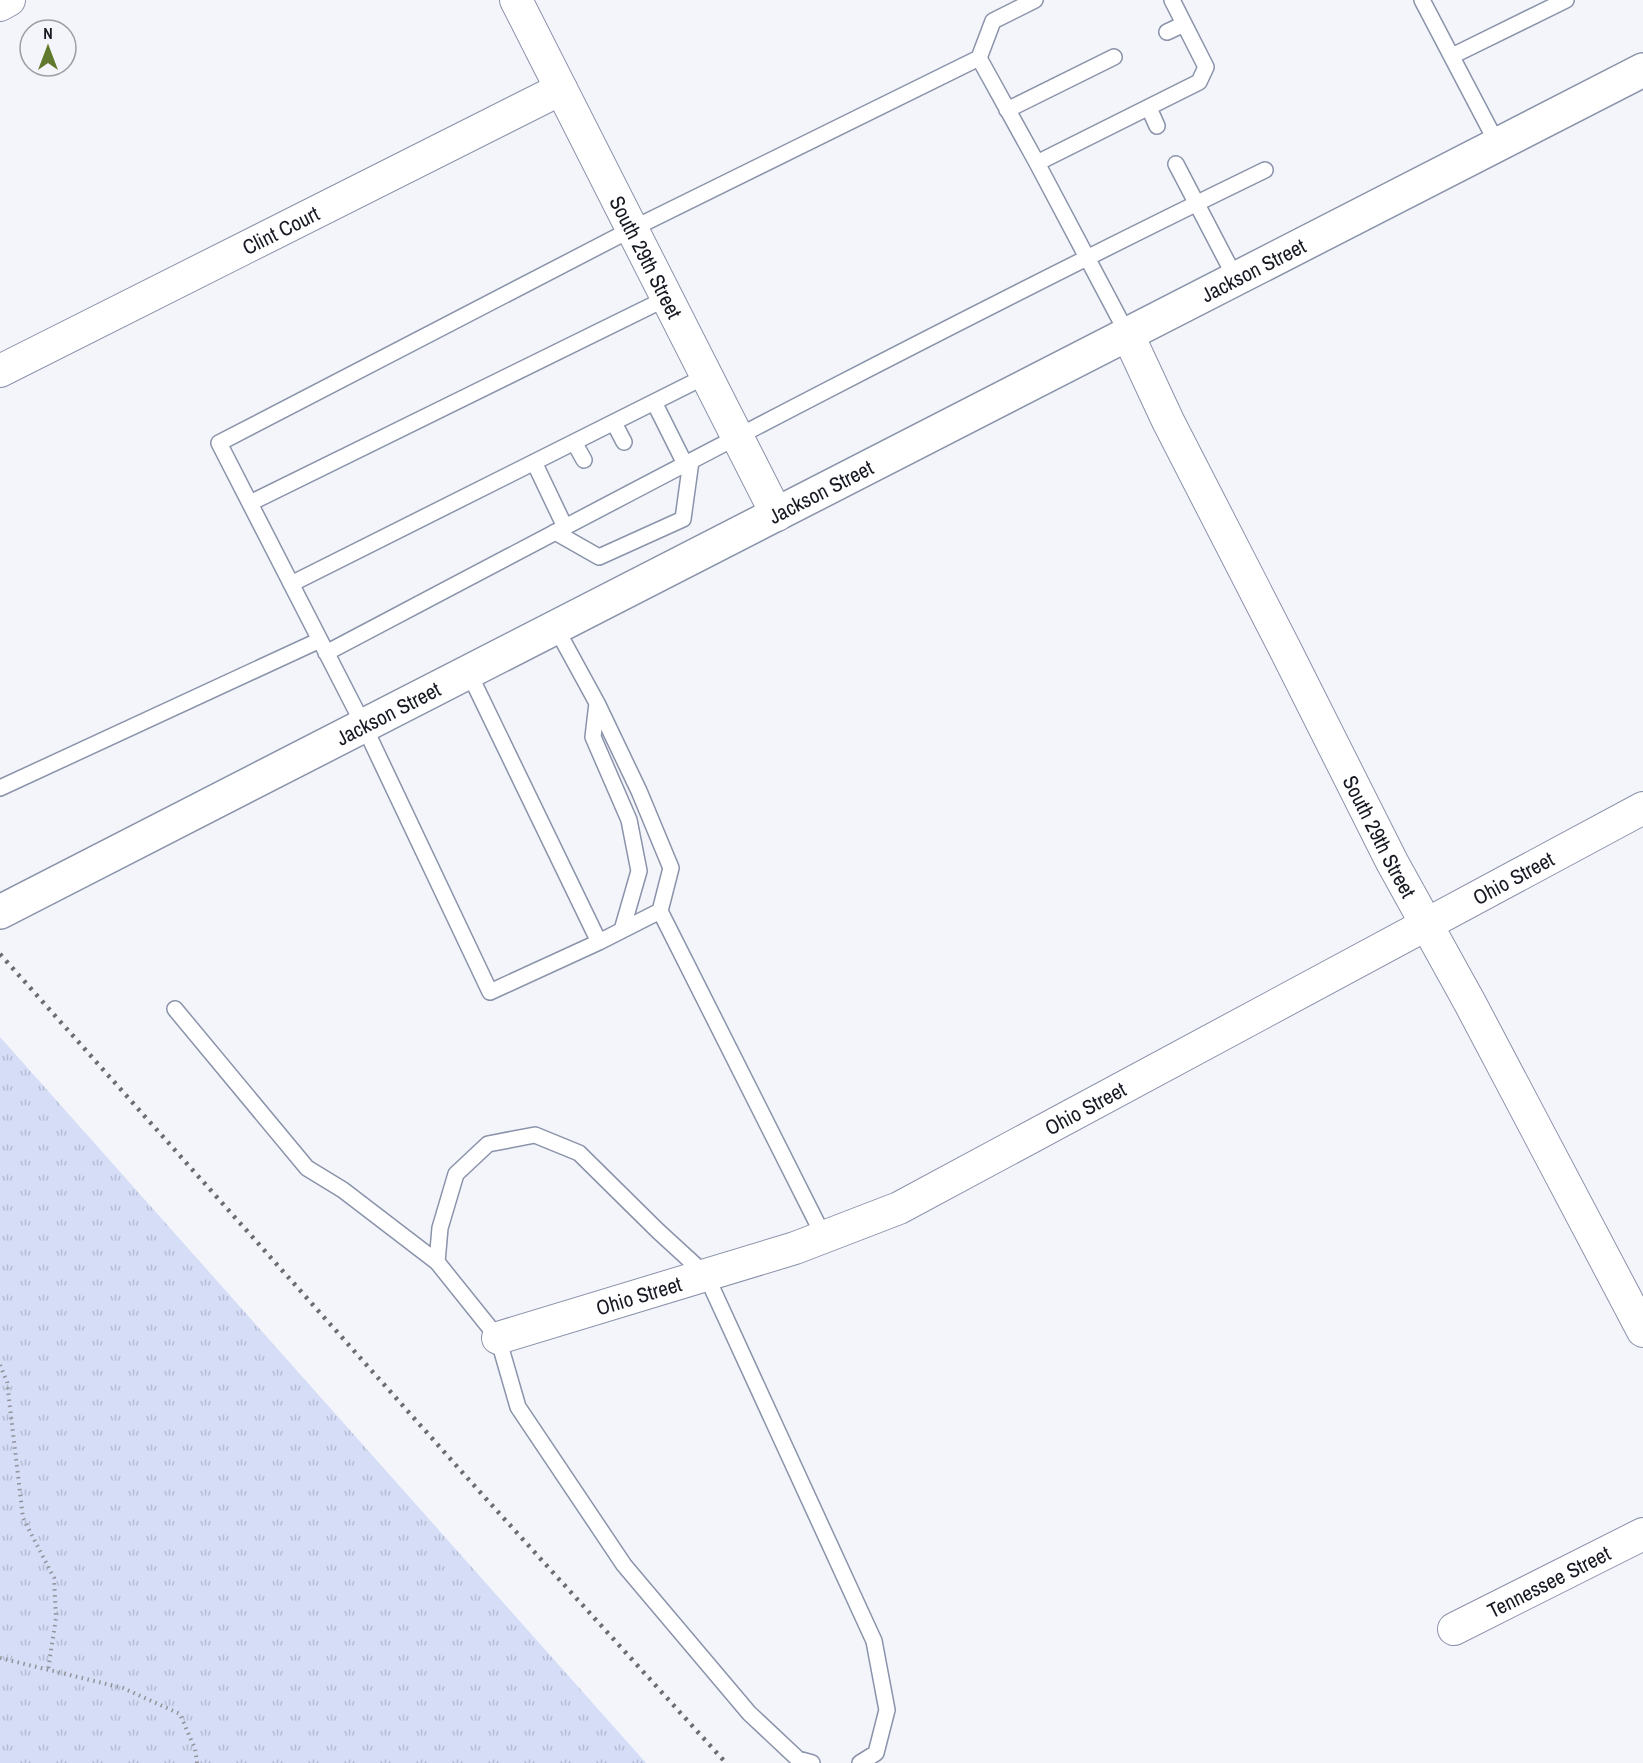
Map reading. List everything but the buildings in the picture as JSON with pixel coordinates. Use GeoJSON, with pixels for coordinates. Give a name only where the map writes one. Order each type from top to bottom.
{"type":"FeatureCollection","features":[{"type":"Feature","properties":{"kind":"main road","name":"Jackson Street"},"geometry":{"type":"LineString","coordinates":[[0,912],[1643,70]]}},
{"type":"Feature","properties":{"kind":"street"},"geometry":{"type":"LineString","coordinates":[[0,5],[9,0]]}},
{"type":"Feature","properties":{"kind":"street","name":"South 29th Street"},"geometry":{"type":"LineString","coordinates":[[516,0],[777,515]]}},
{"type":"Feature","properties":{"kind":"street","name":"Clint Court"},"geometry":{"type":"LineString","coordinates":[[0,371],[561,89]]}},
{"type":"Feature","properties":{"kind":"street","name":"South 29th Street"},"geometry":{"type":"LineString","coordinates":[[1128,335],[1168,421],[1425,924],[1470,1003],[1643,1331]]}},
{"type":"Feature","properties":{"kind":"street","name":"Ohio Street"},"geometry":{"type":"LineString","coordinates":[[498,1338],[795,1248],[899,1208],[1643,808]]}},
{"type":"Feature","properties":{"kind":"street","name":"Tennessee Street"},"geometry":{"type":"LineString","coordinates":[[1454,1629],[1643,1534]]}},
{"type":"Feature","properties":{"kind":"lane"},"geometry":{"type":"LineString","coordinates":[[660,911],[490,992],[364,726],[219,443],[632,229],[979,58],[993,21],[1035,0]]}},
{"type":"Feature","properties":{"kind":"lane"},"geometry":{"type":"LineString","coordinates":[[1037,163],[1200,82],[1206,67],[1172,0]]}},
{"type":"Feature","properties":{"kind":"lane"},"geometry":{"type":"LineString","coordinates":[[1422,0],[1498,145]]}},
{"type":"Feature","properties":{"kind":"lane"},"geometry":{"type":"LineString","coordinates":[[1452,56],[1566,0]]}},
{"type":"Feature","properties":{"kind":"lane"},"geometry":{"type":"LineString","coordinates":[[1167,32],[1185,24]]}},
{"type":"Feature","properties":{"kind":"lane"},"geometry":{"type":"LineString","coordinates":[[1007,110],[1114,57]]}},
{"type":"Feature","properties":{"kind":"lane"},"geometry":{"type":"LineString","coordinates":[[979,58],[1128,335]]}},
{"type":"Feature","properties":{"kind":"lane"},"geometry":{"type":"LineString","coordinates":[[1149,108],[1157,126]]}},
{"type":"Feature","properties":{"kind":"lane"},"geometry":{"type":"LineString","coordinates":[[1176,164],[1236,279]]}},
{"type":"Feature","properties":{"kind":"lane"},"geometry":{"type":"LineString","coordinates":[[0,788],[323,646],[560,530],[605,500],[688,463],[1086,257],[1264,170]]}},
{"type":"Feature","properties":{"kind":"lane"},"geometry":{"type":"LineString","coordinates":[[250,503],[667,298]]}},
{"type":"Feature","properties":{"kind":"lane"},"geometry":{"type":"LineString","coordinates":[[291,584],[706,376]]}},
{"type":"Feature","properties":{"kind":"lane"},"geometry":{"type":"LineString","coordinates":[[534,462],[560,530],[599,557],[683,519],[688,463],[654,402]]}},
{"type":"Feature","properties":{"kind":"lane"},"geometry":{"type":"LineString","coordinates":[[614,423],[624,442]]}},
{"type":"Feature","properties":{"kind":"lane"},"geometry":{"type":"LineString","coordinates":[[574,442],[584,460]]}},
{"type":"Feature","properties":{"kind":"lane"},"geometry":{"type":"LineString","coordinates":[[556,628],[597,703],[639,791],[671,868],[660,911],[824,1237]]}},
{"type":"Feature","properties":{"kind":"lane"},"geometry":{"type":"LineString","coordinates":[[469,673],[599,942]]}},
{"type":"Feature","properties":{"kind":"lane"},"geometry":{"type":"LineString","coordinates":[[597,703],[593,737],[630,820],[639,871],[622,930]]}},
{"type":"Feature","properties":{"kind":"lane"},"geometry":{"type":"LineString","coordinates":[[176,1009],[307,1168],[343,1190],[438,1262],[498,1338],[519,1407],[624,1566],[749,1713],[798,1759],[812,1763]]}},
{"type":"Feature","properties":{"kind":"lane"},"geometry":{"type":"LineString","coordinates":[[438,1262],[440,1228],[456,1174],[488,1144],[535,1135],[579,1153],[706,1275],[874,1641],[887,1710],[876,1753],[860,1763]]}},
{"type":"Feature","properties":{"kind":"path"},"geometry":{"type":"LineString","coordinates":[[0,1365],[7,1382],[23,1518],[54,1578],[56,1618],[48,1670]]}},
{"type":"Feature","properties":{"kind":"path"},"geometry":{"type":"LineString","coordinates":[[0,1658],[123,1688],[180,1714],[195,1749],[197,1763]]}},
{"type":"Feature","properties":{"kind":"green space"},"geometry":{"type":"Polygon","coordinates":[[[0,1037],[646,1763],[0,1763],[0,1037]]]}},
{"type":"Feature","properties":{"kind":"railway"},"geometry":{"type":"LineString","coordinates":[[0,954],[479,1491],[726,1763]]}}]}
